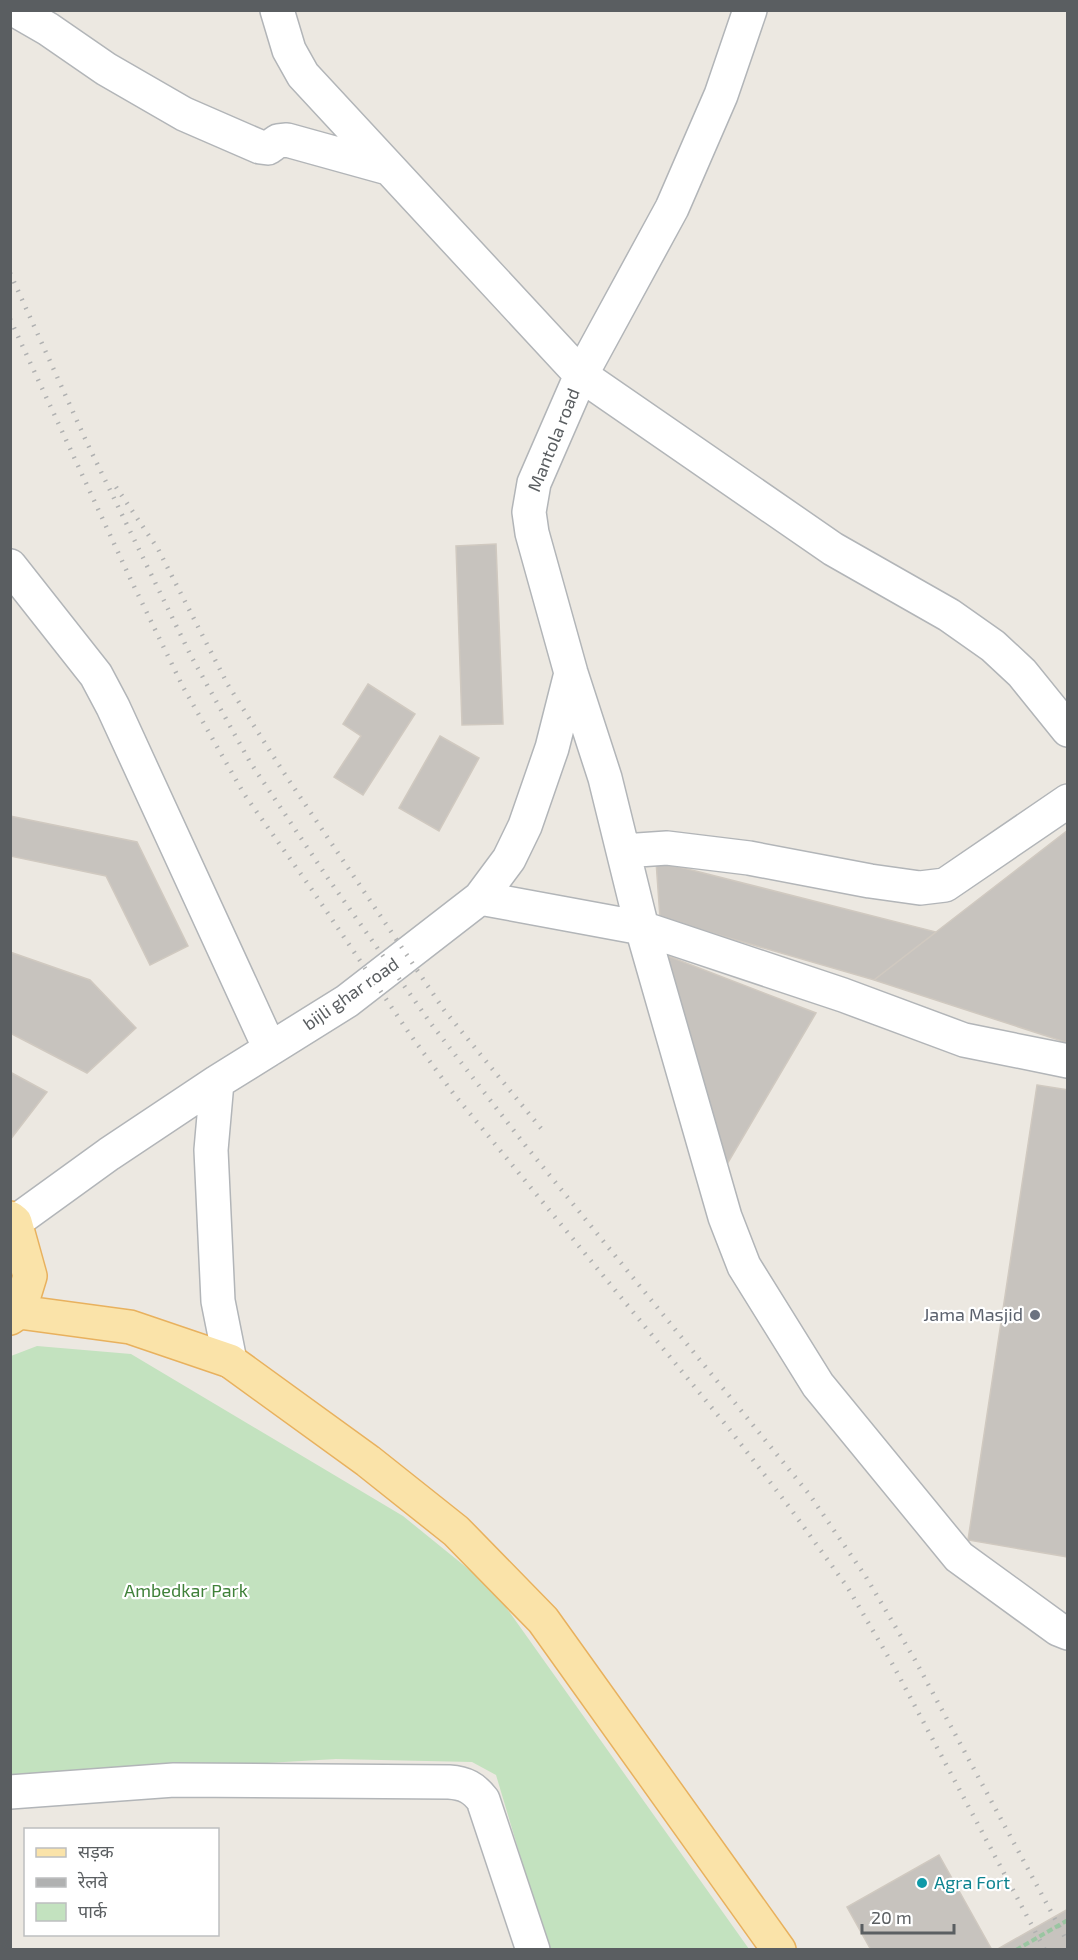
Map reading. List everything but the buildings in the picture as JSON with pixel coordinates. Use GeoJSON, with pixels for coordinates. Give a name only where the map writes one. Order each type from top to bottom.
{"type":"FeatureCollection","features":[{"type":"Feature","properties":{"kind":"main road"},"geometry":{"type":"LineString","coordinates":[[13,1220],[30,1276],[15,1315],[130,1327],[230,1361],[368,1461],[456,1531],[543,1620],[779,1950]]}},
{"type":"Feature","properties":{"kind":"street"},"geometry":{"type":"LineString","coordinates":[[15,10],[48,29],[106,69],[184,114],[260,147],[268,148],[278,141],[287,140],[388,168]]}},
{"type":"Feature","properties":{"kind":"street"},"geometry":{"type":"LineString","coordinates":[[277,10],[289,50],[303,75],[581,375],[833,549],[949,615],[993,646],[1022,673],[1068,730]]}},
{"type":"Feature","properties":{"kind":"street","name":"Mantola road"},"geometry":{"type":"LineString","coordinates":[[750,10],[721,95],[672,207],[581,375],[534,483],[530,512],[532,533],[571,673],[605,778],[642,928],[724,1217],[744,1266],[818,1385],[959,1557],[1058,1629],[1068,1633]]}},
{"type":"Feature","properties":{"kind":"street"},"geometry":{"type":"LineString","coordinates":[[10,566],[96,675],[118,718],[270,1049]]}},
{"type":"Feature","properties":{"kind":"street","name":"bijli ghar road"},"geometry":{"type":"LineString","coordinates":[[13,1220],[217,1082],[347,1001],[480,897],[509,860],[525,826],[552,748],[571,673]]}},
{"type":"Feature","properties":{"kind":"street"},"geometry":{"type":"LineString","coordinates":[[623,851],[658,848],[702,852],[920,888],[945,885],[1068,801]]}},
{"type":"Feature","properties":{"kind":"street"},"geometry":{"type":"LineString","coordinates":[[480,897],[642,928],[843,995],[964,1040],[1068,1061]]}},
{"type":"Feature","properties":{"kind":"street"},"geometry":{"type":"LineString","coordinates":[[217,1082],[211,1136],[211,1162],[218,1301],[230,1361]]}},
{"type":"Feature","properties":{"kind":"street"},"geometry":{"type":"LineString","coordinates":[[10,1792],[174,1780],[449,1782],[469,1786],[483,1800],[533,1950]]}},
{"type":"Feature","properties":{"kind":"path"},"geometry":{"type":"LineString","coordinates":[[1016,1950],[1068,1920]]}},
{"type":"Feature","properties":{"kind":"green space","name":"Ambedkar Park"},"geometry":{"type":"Polygon","coordinates":[[[37,1346],[131,1354],[403,1516],[493,1589],[749,1949],[548,1949],[496,1775],[472,1762],[336,1759],[11,1778],[11,1356],[37,1346]]]}},
{"type":"Feature","properties":{"kind":"railway"},"geometry":{"type":"LineString","coordinates":[[10,273],[88,445],[191,656],[250,762],[327,877],[432,1025],[525,1145],[809,1494],[866,1577],[915,1660],[1068,1943]]}},
{"type":"Feature","properties":{"kind":"railway"},"geometry":{"type":"LineString","coordinates":[[10,319],[183,687],[244,794],[453,1093],[730,1430],[848,1588],[893,1665],[1045,1950]]}},
{"type":"Feature","properties":{"kind":"railway"},"geometry":{"type":"LineString","coordinates":[[116,487],[158,549],[228,685],[284,773],[444,1010],[544,1132]]}},
{"type":"Feature","properties":{"kind":"place","name":"Jama Masjid"},"geometry":{"type":"Point","coordinates":[1035,1315]}},
{"type":"Feature","properties":{"kind":"place","name":"Agra Fort"},"geometry":{"type":"Point","coordinates":[922,1883]}}]}
